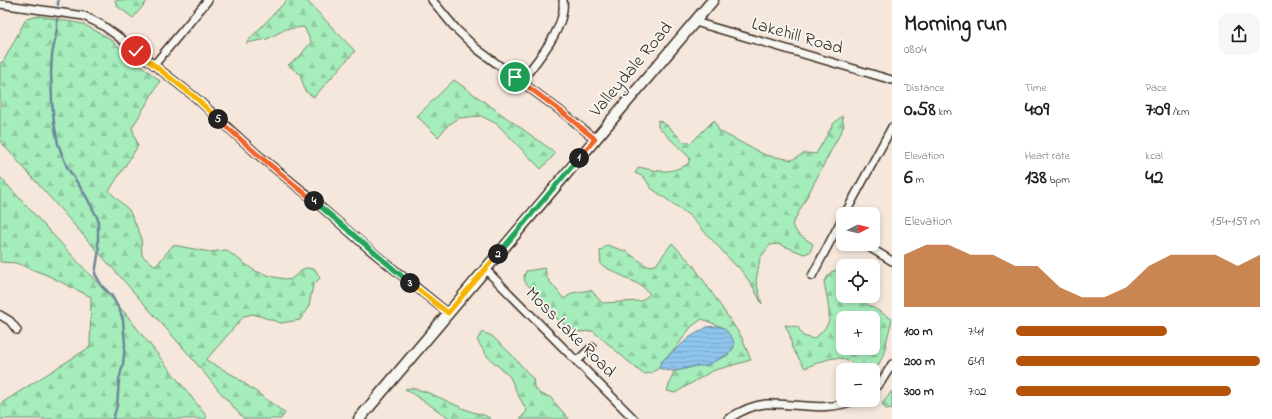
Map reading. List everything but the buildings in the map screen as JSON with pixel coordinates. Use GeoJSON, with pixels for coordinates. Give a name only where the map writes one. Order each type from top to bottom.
{"type":"FeatureCollection","features":[{"type":"Feature","properties":{"kind":"street"},"geometry":{"type":"LineString","coordinates":[[154,65],[208,0]]}},
{"type":"Feature","properties":{"kind":"street"},"geometry":{"type":"LineString","coordinates":[[432,0],[456,29],[477,50],[595,139]]}},
{"type":"Feature","properties":{"kind":"street"},"geometry":{"type":"LineString","coordinates":[[521,82],[555,35],[561,20],[564,6],[563,0]]}},
{"type":"Feature","properties":{"kind":"street","name":"Valleydale Road"},"geometry":{"type":"LineString","coordinates":[[359,419],[713,0]]}},
{"type":"Feature","properties":{"kind":"street"},"geometry":{"type":"LineString","coordinates":[[0,4],[89,17],[102,24],[196,98],[257,154],[305,193],[369,249],[448,313]]}},
{"type":"Feature","properties":{"kind":"street","name":"Lakehill Road"},"geometry":{"type":"LineString","coordinates":[[695,22],[892,80]]}},
{"type":"Feature","properties":{"kind":"street"},"geometry":{"type":"LineString","coordinates":[[849,207],[892,127]]}},
{"type":"Feature","properties":{"kind":"street"},"geometry":{"type":"LineString","coordinates":[[812,276],[836,237]]}},
{"type":"Feature","properties":{"kind":"street"},"geometry":{"type":"LineString","coordinates":[[876,251],[892,261]]}},
{"type":"Feature","properties":{"kind":"street","name":"Moss Lake Road"},"geometry":{"type":"LineString","coordinates":[[485,269],[634,419]]}},
{"type":"Feature","properties":{"kind":"street"},"geometry":{"type":"LineString","coordinates":[[0,315],[10,321],[17,330]]}},
{"type":"Feature","properties":{"kind":"street"},"geometry":{"type":"LineString","coordinates":[[577,361],[592,347]]}},
{"type":"Feature","properties":{"kind":"street"},"geometry":{"type":"LineString","coordinates":[[880,383],[892,364]]}},
{"type":"Feature","properties":{"kind":"street"},"geometry":{"type":"LineString","coordinates":[[728,419],[749,408],[765,404],[827,408],[836,407]]}},
{"type":"Feature","properties":{"kind":"green space"},"geometry":{"type":"Polygon","coordinates":[[[115,0],[148,0],[133,18],[117,6],[115,0]]]}},
{"type":"Feature","properties":{"kind":"green space"},"geometry":{"type":"Polygon","coordinates":[[[287,0],[306,0],[355,51],[314,97],[305,91],[300,74],[288,65],[300,56],[311,42],[304,27],[286,29],[267,39],[246,43],[287,0]]]}},
{"type":"Feature","properties":{"kind":"green space"},"geometry":{"type":"Polygon","coordinates":[[[39,16],[83,24],[107,37],[160,81],[132,128],[138,146],[109,191],[129,210],[141,236],[142,256],[156,266],[173,245],[210,252],[226,250],[255,271],[290,280],[305,268],[315,269],[320,278],[313,285],[309,306],[300,320],[281,323],[253,314],[244,316],[206,360],[233,375],[285,413],[281,419],[244,419],[0,141],[0,63],[3,62],[26,19],[39,16]]]}},
{"type":"Feature","properties":{"kind":"green space"},"geometry":{"type":"Polygon","coordinates":[[[454,80],[553,151],[555,154],[541,169],[497,124],[481,116],[459,118],[448,125],[438,137],[417,116],[454,80]]]}},
{"type":"Feature","properties":{"kind":"green space"},"geometry":{"type":"Polygon","coordinates":[[[842,116],[844,126],[792,225],[798,234],[813,244],[810,252],[804,254],[779,244],[770,245],[760,258],[756,281],[762,304],[752,285],[738,266],[737,267],[690,216],[651,188],[644,177],[635,173],[639,167],[670,171],[688,164],[690,158],[658,127],[658,120],[668,126],[684,142],[691,143],[714,120],[719,131],[765,155],[792,160],[805,153],[816,154],[834,123],[842,116]]]}},
{"type":"Feature","properties":{"kind":"green space"},"geometry":{"type":"Polygon","coordinates":[[[0,177],[125,313],[204,413],[207,417],[205,419],[0,419],[0,404],[90,347],[91,297],[49,276],[16,263],[0,262],[0,177]]]}},
{"type":"Feature","properties":{"kind":"green space"},"geometry":{"type":"Polygon","coordinates":[[[672,243],[693,265],[741,336],[751,360],[712,371],[675,393],[667,391],[674,371],[724,357],[728,355],[734,347],[722,327],[702,319],[691,327],[675,349],[661,362],[659,368],[651,373],[643,374],[593,331],[579,332],[560,322],[525,282],[524,276],[526,271],[545,268],[547,278],[564,299],[572,293],[591,290],[602,303],[641,301],[650,294],[642,286],[601,265],[600,251],[607,245],[627,252],[647,266],[656,265],[672,243]]]}},
{"type":"Feature","properties":{"kind":"green space"},"geometry":{"type":"Polygon","coordinates":[[[836,270],[836,303],[865,303],[878,311],[836,311],[836,355],[880,355],[880,312],[892,319],[883,356],[879,363],[852,363],[841,358],[834,358],[805,368],[792,348],[790,335],[785,325],[798,327],[803,336],[814,339],[823,330],[829,320],[828,301],[824,282],[831,272],[836,270]]]}},
{"type":"Feature","properties":{"kind":"green space"},"geometry":{"type":"Polygon","coordinates":[[[482,332],[492,336],[511,354],[533,379],[534,387],[540,394],[550,397],[569,419],[520,419],[527,411],[510,377],[487,356],[477,340],[482,332]]]}},
{"type":"Feature","properties":{"kind":"green space"},"geometry":{"type":"Polygon","coordinates":[[[412,388],[427,392],[491,419],[451,419],[405,389],[412,388]]]}},
{"type":"Feature","properties":{"kind":"green space"},"geometry":{"type":"Polygon","coordinates":[[[892,391],[892,408],[886,409],[882,404],[892,391]]]}},
{"type":"Feature","properties":{"kind":"water"},"geometry":{"type":"Polygon","coordinates":[[[718,326],[725,329],[733,340],[733,348],[728,354],[705,366],[696,366],[673,371],[659,368],[661,362],[690,337],[707,327],[718,326]]]}},
{"type":"Feature","properties":{"kind":"waterway"},"geometry":{"type":"LineString","coordinates":[[58,0],[58,5]]}},
{"type":"Feature","properties":{"kind":"waterway"},"geometry":{"type":"LineString","coordinates":[[57,19],[51,73],[54,123],[58,144],[67,167],[86,196],[98,219],[99,249],[95,274],[102,286],[112,296],[123,320],[125,345],[123,364],[119,380],[117,406],[113,419]]}},
{"type":"Feature","properties":{"kind":"route"},"geometry":{"type":"LineString","coordinates":[[136,51],[196,98],[257,154],[305,193],[369,249],[448,313],[595,139],[515,77]]}}]}
